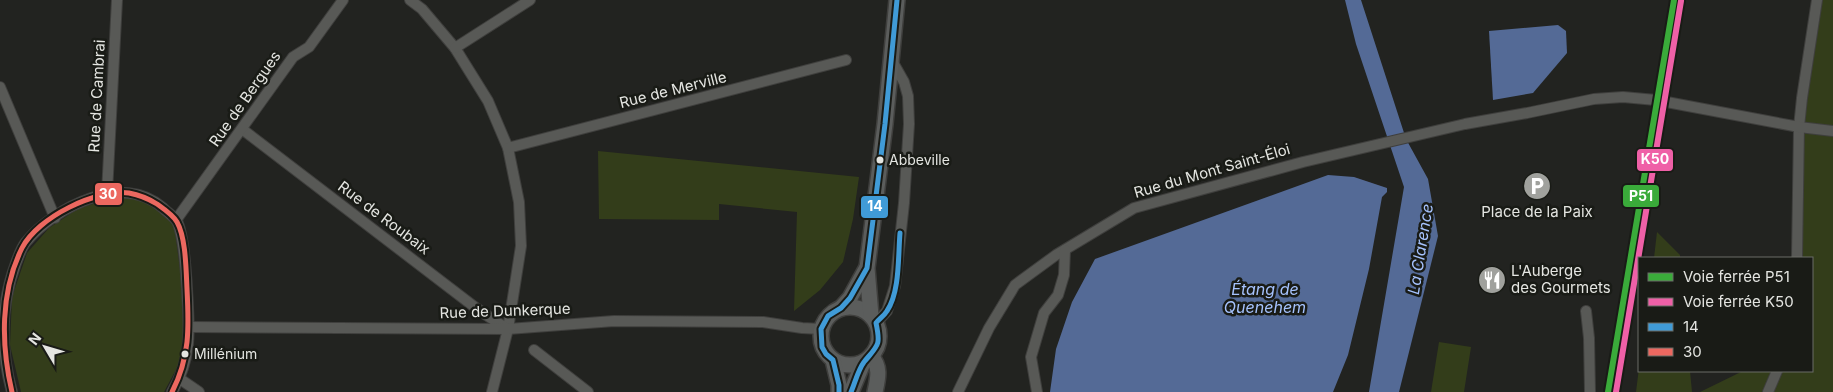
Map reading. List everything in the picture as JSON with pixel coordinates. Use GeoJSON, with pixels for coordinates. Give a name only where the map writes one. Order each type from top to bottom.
{"type":"FeatureCollection","features":[{"type":"Feature","properties":{"kind":"main road"},"geometry":{"type":"LineString","coordinates":[[851,392],[867,360],[875,350],[879,337],[873,320],[867,268],[897,0]]}},
{"type":"Feature","properties":{"kind":"main road"},"geometry":{"type":"LineString","coordinates":[[867,268],[842,308],[828,316],[821,329],[820,338],[826,354],[838,363],[850,366],[867,360],[876,362],[879,370],[875,392]]}},
{"type":"Feature","properties":{"kind":"main road"},"geometry":{"type":"LineString","coordinates":[[842,308],[857,308],[873,320]]}},
{"type":"Feature","properties":{"kind":"main road"},"geometry":{"type":"LineString","coordinates":[[833,360],[839,392]]}},
{"type":"Feature","properties":{"kind":"street","name":"Rue de Cambrai"},"geometry":{"type":"LineString","coordinates":[[107,193],[117,0]]}},
{"type":"Feature","properties":{"kind":"street","name":"Rue de Bergues"},"geometry":{"type":"LineString","coordinates":[[176,220],[293,57],[308,46],[343,0]]}},
{"type":"Feature","properties":{"kind":"street"},"geometry":{"type":"LineString","coordinates":[[410,0],[422,9],[455,48],[488,101],[508,148],[520,202],[521,246],[508,329],[492,392]]}},
{"type":"Feature","properties":{"kind":"street"},"geometry":{"type":"LineString","coordinates":[[455,48],[530,0]]}},
{"type":"Feature","properties":{"kind":"street"},"geometry":{"type":"LineString","coordinates":[[1797,257],[1799,127],[1817,0]]}},
{"type":"Feature","properties":{"kind":"street","name":"Rue de Merville"},"geometry":{"type":"LineString","coordinates":[[508,148],[846,60]]}},
{"type":"Feature","properties":{"kind":"street"},"geometry":{"type":"LineString","coordinates":[[873,320],[887,311],[895,286],[904,203],[909,124],[908,96],[904,82],[891,60]]}},
{"type":"Feature","properties":{"kind":"street"},"geometry":{"type":"LineString","coordinates":[[0,87],[55,218]]}},
{"type":"Feature","properties":{"kind":"street","name":"Rue du Mont Saint-Éloi"},"geometry":{"type":"LineString","coordinates":[[958,392],[989,328],[1015,285],[1065,250],[1134,208],[1303,162],[1416,135],[1594,99],[1623,97],[1656,100],[1799,127]]}},
{"type":"Feature","properties":{"kind":"street"},"geometry":{"type":"LineString","coordinates":[[1799,127],[1833,131]]}},
{"type":"Feature","properties":{"kind":"street","name":"Rue de Roubaix"},"geometry":{"type":"LineString","coordinates":[[242,129],[476,308],[508,329]]}},
{"type":"Feature","properties":{"kind":"street"},"geometry":{"type":"LineString","coordinates":[[12,392],[0,346],[3,283],[25,243],[55,218],[80,202],[107,193],[134,193],[157,203],[176,220],[186,274],[189,327],[188,356],[180,380],[172,392]]}},
{"type":"Feature","properties":{"kind":"street"},"geometry":{"type":"LineString","coordinates":[[1037,392],[1032,357],[1044,313],[1058,295],[1064,275],[1065,250]]}},
{"type":"Feature","properties":{"kind":"street"},"geometry":{"type":"LineString","coordinates":[[1586,311],[1589,338],[1590,392]]}},
{"type":"Feature","properties":{"kind":"street","name":"Rue de Dunkerque"},"geometry":{"type":"LineString","coordinates":[[189,327],[508,329],[614,321],[763,322],[821,329]]}},
{"type":"Feature","properties":{"kind":"street"},"geometry":{"type":"LineString","coordinates":[[534,350],[588,392]]}},
{"type":"Feature","properties":{"kind":"street"},"geometry":{"type":"LineString","coordinates":[[1768,392],[1777,372]]}},
{"type":"Feature","properties":{"kind":"street"},"geometry":{"type":"LineString","coordinates":[[180,380],[199,392]]}},
{"type":"Feature","properties":{"kind":"green space"},"geometry":{"type":"Polygon","coordinates":[[[1817,0],[1833,0],[1833,392],[1700,392],[1741,372],[1813,372],[1813,257],[1797,257],[1799,127],[1817,0]]]}},
{"type":"Feature","properties":{"kind":"green space"},"geometry":{"type":"Polygon","coordinates":[[[598,151],[859,177],[853,219],[843,262],[820,290],[794,311],[797,212],[719,204],[719,220],[599,219],[598,151]]]}},
{"type":"Feature","properties":{"kind":"green space"},"geometry":{"type":"Polygon","coordinates":[[[117,197],[133,198],[156,207],[174,224],[182,284],[184,337],[178,366],[164,392],[21,392],[10,345],[12,297],[27,253],[49,228],[79,208],[117,197]]]}},
{"type":"Feature","properties":{"kind":"green space"},"geometry":{"type":"Polygon","coordinates":[[[1657,232],[1680,255],[1680,257],[1654,257],[1657,232]]]}},
{"type":"Feature","properties":{"kind":"green space"},"geometry":{"type":"Polygon","coordinates":[[[1439,342],[1471,347],[1464,392],[1431,392],[1439,342]]]}},
{"type":"Feature","properties":{"kind":"green space"},"geometry":{"type":"Polygon","coordinates":[[[1638,372],[1690,372],[1692,392],[1636,392],[1638,372]]]}},
{"type":"Feature","properties":{"kind":"water","name":"La Clarence"},"geometry":{"type":"Polygon","coordinates":[[[1345,0],[1361,0],[1406,139],[1428,179],[1438,236],[1399,392],[1369,392],[1404,187],[1356,44],[1345,0]]]}},
{"type":"Feature","properties":{"kind":"water"},"geometry":{"type":"Polygon","coordinates":[[[1558,25],[1566,31],[1567,53],[1533,93],[1493,100],[1489,31],[1558,25]]]}},
{"type":"Feature","properties":{"kind":"water","name":"Étang de Quenehem"},"geometry":{"type":"Polygon","coordinates":[[[1328,175],[1354,177],[1387,188],[1387,192],[1382,197],[1369,269],[1348,355],[1333,392],[1050,392],[1056,349],[1072,302],[1095,259],[1328,175]]]}},
{"type":"Feature","properties":{"kind":"rail line","name":"P51"},"geometry":{"type":"LineString","coordinates":[[1608,392],[1674,0]]}},
{"type":"Feature","properties":{"kind":"rail line","name":"K50"},"geometry":{"type":"LineString","coordinates":[[1638,257],[1681,1]]}},
{"type":"Feature","properties":{"kind":"rail line","name":"K50"},"geometry":{"type":"LineString","coordinates":[[1616,392],[1638,260]]}},
{"type":"Feature","properties":{"kind":"transit line","name":"14"},"geometry":{"type":"LineString","coordinates":[[839,392],[833,360],[822,347],[821,329],[828,316],[841,308],[850,298],[867,268],[885,124],[897,0]]}},
{"type":"Feature","properties":{"kind":"transit line","name":"30"},"geometry":{"type":"LineString","coordinates":[[12,392],[6,356],[6,301],[15,265],[22,248],[41,226],[69,207],[85,200],[116,193],[137,195],[157,204],[175,219],[180,229],[186,264],[188,330],[182,367],[172,392]]}},
{"type":"Feature","properties":{"kind":"transit line","name":"14"},"geometry":{"type":"LineString","coordinates":[[851,392],[862,365],[877,345],[876,323],[887,311],[894,294],[898,274],[900,233]]}},
{"type":"Feature","properties":{"kind":"place","name":"Abbeville"},"geometry":{"type":"Point","coordinates":[880,160]}},
{"type":"Feature","properties":{"kind":"place","name":"Place de la Paix"},"geometry":{"type":"Point","coordinates":[1537,186]}},
{"type":"Feature","properties":{"kind":"place","name":"L'Auberge des Gourmets"},"geometry":{"type":"Point","coordinates":[1492,280]}},
{"type":"Feature","properties":{"kind":"place","name":"Millénium"},"geometry":{"type":"Point","coordinates":[185,354]}}]}
